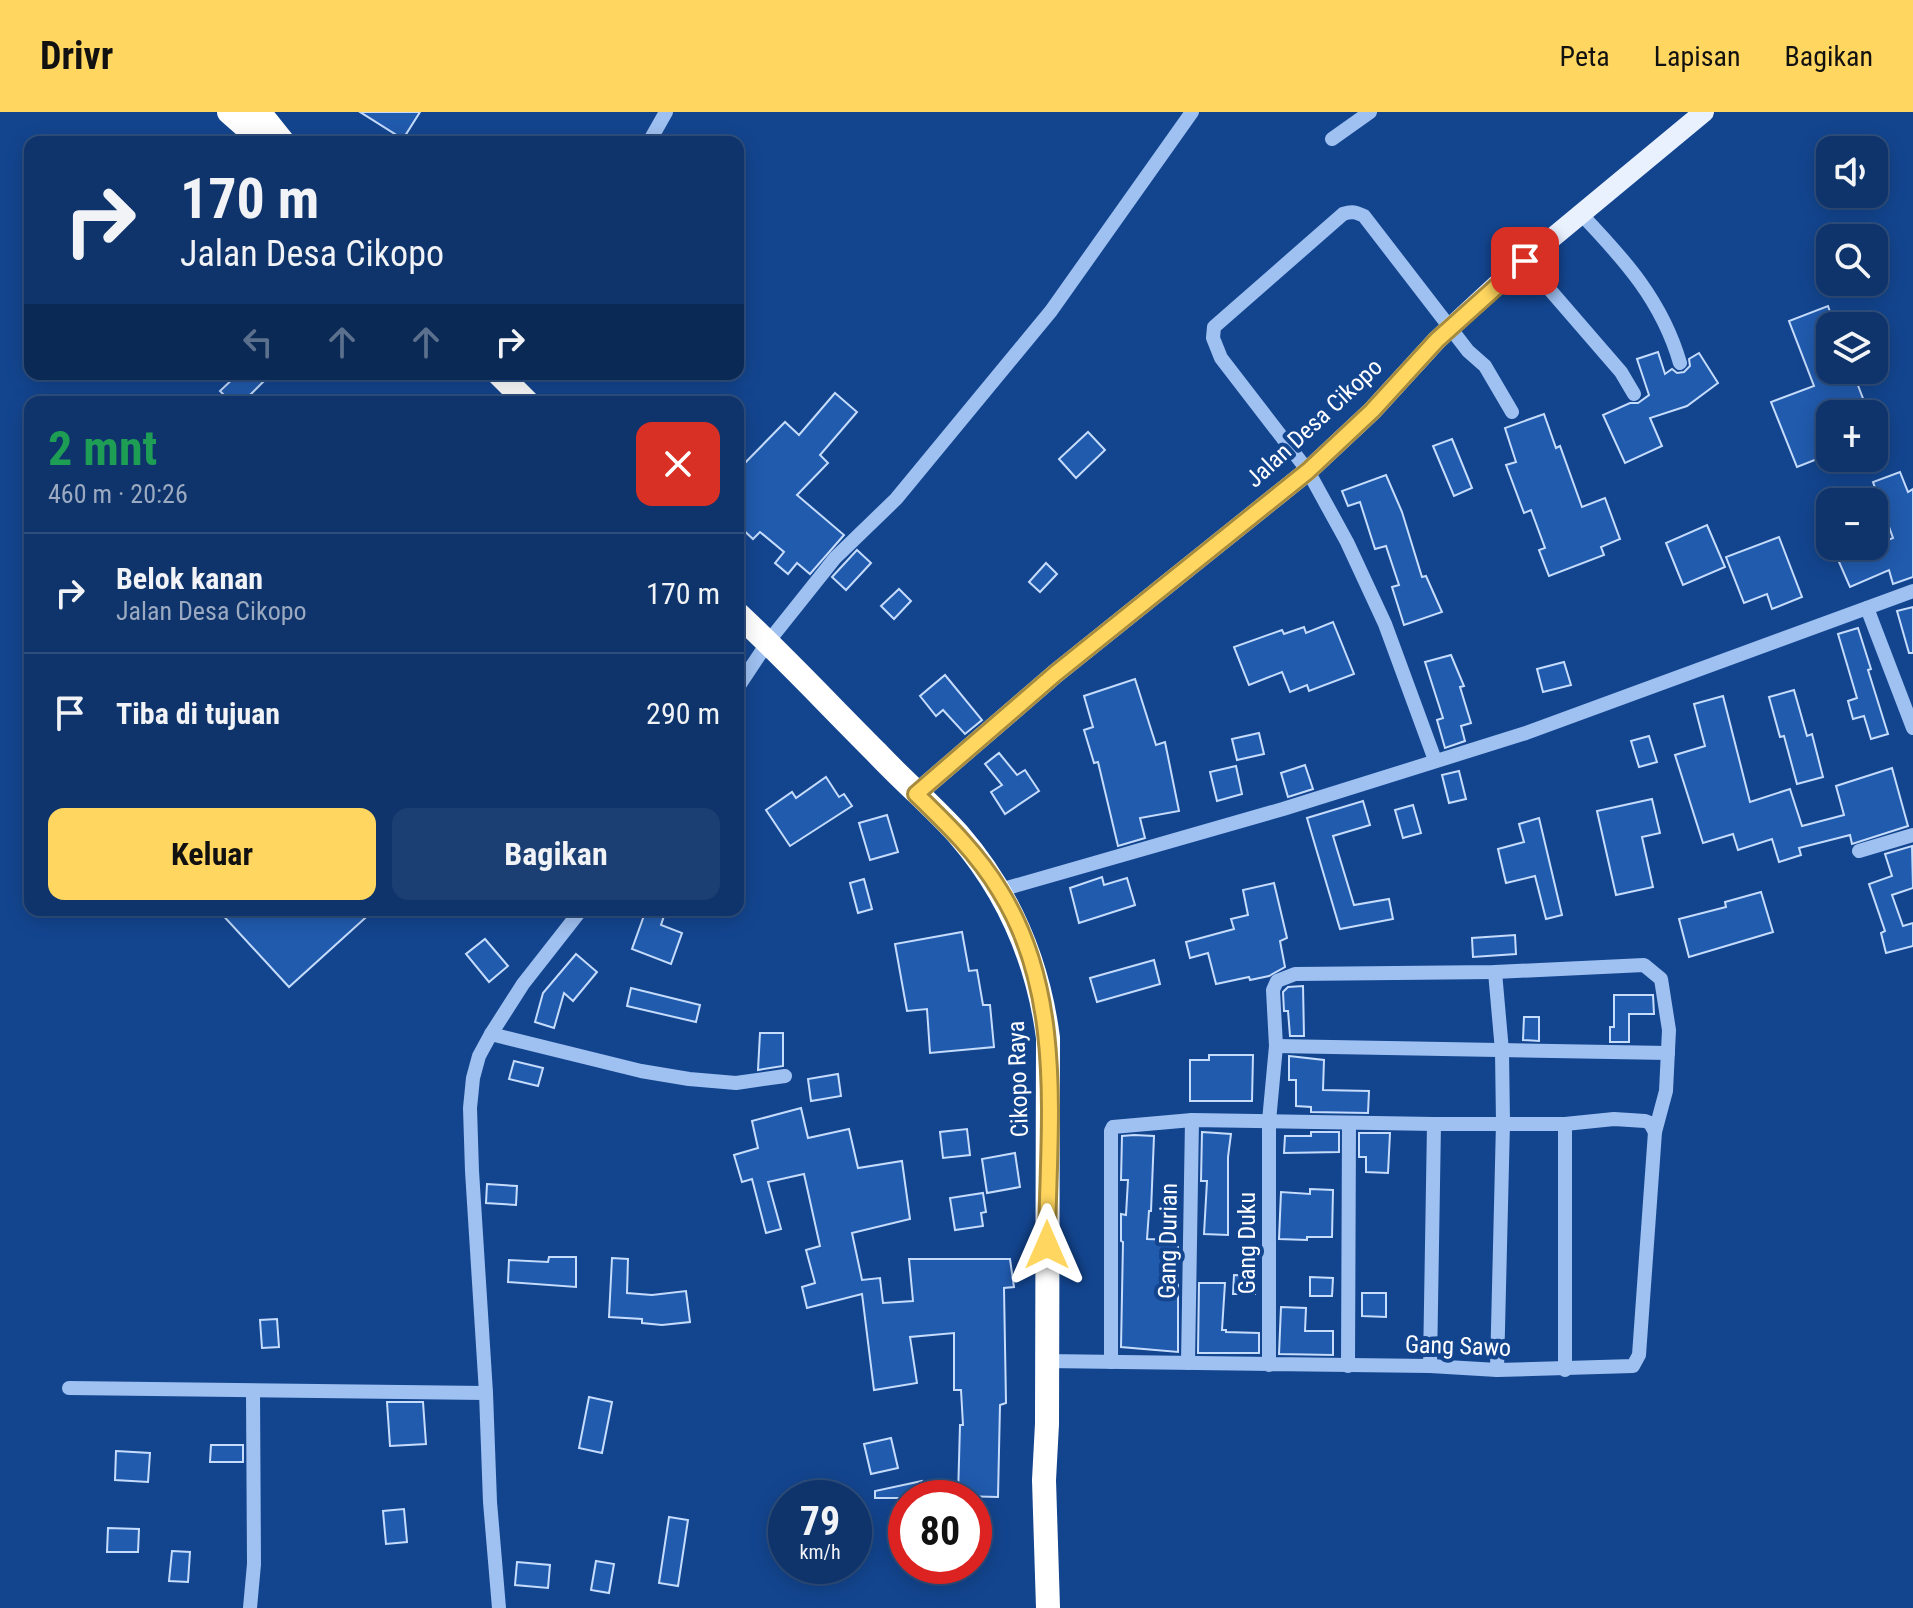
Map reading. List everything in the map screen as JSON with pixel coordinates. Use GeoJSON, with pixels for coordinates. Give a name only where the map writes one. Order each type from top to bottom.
{"type":"FeatureCollection","features":[{"type":"Feature","properties":{"kind":"highway"},"geometry":{"type":"LineString","coordinates":[[229,112],[256,136]]}},
{"type":"Feature","properties":{"kind":"highway"},"geometry":{"type":"LineString","coordinates":[[259,112],[278,136]]}},
{"type":"Feature","properties":{"kind":"highway"},"geometry":{"type":"LineString","coordinates":[[505,380],[521,396]]}},
{"type":"Feature","properties":{"kind":"highway","name":"Cikopo Raya"},"geometry":{"type":"LineString","coordinates":[[744,620],[957,833],[1000,890],[1016,919],[1029,955],[1048,1038],[1044,1480],[1048,1608]]}},
{"type":"Feature","properties":{"kind":"main road","name":"Jalan Desa Cikopo"},"geometry":{"type":"LineString","coordinates":[[916,794],[1055,674],[1308,471],[1372,411],[1450,329],[1525,261],[1704,112]]}},
{"type":"Feature","properties":{"kind":"street"},"geometry":{"type":"LineString","coordinates":[[652,136],[666,112]]}},
{"type":"Feature","properties":{"kind":"street"},"geometry":{"type":"LineString","coordinates":[[744,678],[768,642],[835,558],[896,499],[1051,311],[1192,112]]}},
{"type":"Feature","properties":{"kind":"street"},"geometry":{"type":"LineString","coordinates":[[1332,139],[1370,112]]}},
{"type":"Feature","properties":{"kind":"street"},"geometry":{"type":"LineString","coordinates":[[1435,760],[1366,581],[1308,471],[1221,358],[1213,338],[1214,327],[1343,214],[1351,211],[1364,216],[1450,329],[1485,366],[1512,412]]}},
{"type":"Feature","properties":{"kind":"street"},"geometry":{"type":"LineString","coordinates":[[1581,214],[1623,258],[1656,305],[1671,331],[1680,363]]}},
{"type":"Feature","properties":{"kind":"street"},"geometry":{"type":"LineString","coordinates":[[1525,261],[1621,372],[1634,394]]}},
{"type":"Feature","properties":{"kind":"street"},"geometry":{"type":"LineString","coordinates":[[1000,890],[1283,809],[1526,733],[1913,591]]}},
{"type":"Feature","properties":{"kind":"street"},"geometry":{"type":"LineString","coordinates":[[1867,608],[1913,728]]}},
{"type":"Feature","properties":{"kind":"street"},"geometry":{"type":"LineString","coordinates":[[1859,851],[1913,835]]}},
{"type":"Feature","properties":{"kind":"street"},"geometry":{"type":"LineString","coordinates":[[499,1608],[490,1502],[470,1108],[473,1078],[479,1056],[491,1034],[523,984],[576,916]]}},
{"type":"Feature","properties":{"kind":"street","name":"Gang Sawo"},"geometry":{"type":"LineString","coordinates":[[1046,1361],[1430,1366],[1497,1370],[1628,1368],[1638,1358],[1655,1132],[1666,1091],[1669,1030],[1661,979],[1644,965],[1495,972]]}},
{"type":"Feature","properties":{"kind":"street"},"geometry":{"type":"LineString","coordinates":[[1495,972],[1502,1051],[1503,1123],[1497,1370]]}},
{"type":"Feature","properties":{"kind":"street","name":"Gang Duku"},"geometry":{"type":"LineString","coordinates":[[1269,1365],[1269,1121],[1276,1046],[1273,990],[1277,981],[1284,977],[1495,972]]}},
{"type":"Feature","properties":{"kind":"street"},"geometry":{"type":"LineString","coordinates":[[491,1034],[641,1071],[689,1079],[736,1083],[785,1076]]}},
{"type":"Feature","properties":{"kind":"street"},"geometry":{"type":"LineString","coordinates":[[1276,1046],[1668,1053]]}},
{"type":"Feature","properties":{"kind":"street"},"geometry":{"type":"LineString","coordinates":[[1111,1362],[1111,1131],[1119,1126],[1192,1120],[1565,1124],[1636,1119],[1650,1123],[1655,1132]]}},
{"type":"Feature","properties":{"kind":"street","name":"Gang Durian"},"geometry":{"type":"LineString","coordinates":[[1188,1363],[1192,1120]]}},
{"type":"Feature","properties":{"kind":"street"},"geometry":{"type":"LineString","coordinates":[[1348,1366],[1349,1124]]}},
{"type":"Feature","properties":{"kind":"street"},"geometry":{"type":"LineString","coordinates":[[1430,1366],[1434,1124]]}},
{"type":"Feature","properties":{"kind":"street"},"geometry":{"type":"LineString","coordinates":[[1565,1124],[1565,1370]]}},
{"type":"Feature","properties":{"kind":"street"},"geometry":{"type":"LineString","coordinates":[[69,1388],[486,1393]]}},
{"type":"Feature","properties":{"kind":"street"},"geometry":{"type":"LineString","coordinates":[[250,1608],[254,1564],[253,1392]]}},
{"type":"Feature","properties":{"kind":"building"},"geometry":{"type":"Polygon","coordinates":[[[360,112],[420,112],[405,136],[398,136],[360,112]]]}},
{"type":"Feature","properties":{"kind":"building"},"geometry":{"type":"Polygon","coordinates":[[[1828,306],[1830,312],[1816,312],[1816,384],[1857,384],[1864,400],[1816,400],[1816,460],[1797,467],[1771,402],[1814,386],[1789,321],[1828,306]]]}},
{"type":"Feature","properties":{"kind":"building"},"geometry":{"type":"Polygon","coordinates":[[[1658,352],[1665,374],[1672,369],[1677,373],[1684,372],[1690,366],[1689,359],[1699,353],[1718,383],[1687,406],[1650,418],[1662,446],[1625,463],[1603,415],[1630,403],[1638,403],[1649,395],[1637,359],[1658,352]]]}},
{"type":"Feature","properties":{"kind":"building"},"geometry":{"type":"Polygon","coordinates":[[[232,380],[265,380],[249,396],[225,396],[220,391],[232,380]]]}},
{"type":"Feature","properties":{"kind":"building"},"geometry":{"type":"Polygon","coordinates":[[[835,393],[857,412],[820,455],[828,463],[797,495],[844,535],[810,574],[797,563],[788,574],[775,563],[784,552],[760,532],[753,539],[744,531],[744,464],[785,422],[799,435],[835,393]]]}},
{"type":"Feature","properties":{"kind":"building"},"geometry":{"type":"Polygon","coordinates":[[[1544,414],[1556,448],[1560,446],[1582,507],[1605,498],[1620,539],[1601,547],[1604,555],[1549,576],[1539,550],[1545,548],[1531,510],[1524,513],[1506,465],[1516,462],[1505,428],[1544,414]]]}},
{"type":"Feature","properties":{"kind":"building"},"geometry":{"type":"Polygon","coordinates":[[[1088,432],[1105,450],[1076,478],[1059,459],[1088,432]]]}},
{"type":"Feature","properties":{"kind":"building"},"geometry":{"type":"Polygon","coordinates":[[[1452,439],[1472,488],[1454,496],[1433,446],[1452,439]]]}},
{"type":"Feature","properties":{"kind":"building"},"geometry":{"type":"Polygon","coordinates":[[[1900,472],[1908,492],[1913,489],[1913,577],[1893,584],[1889,570],[1850,587],[1838,560],[1888,560],[1888,540],[1893,538],[1888,524],[1888,488],[1875,488],[1873,482],[1900,472]]]}},
{"type":"Feature","properties":{"kind":"building"},"geometry":{"type":"Polygon","coordinates":[[[1386,475],[1402,512],[1422,577],[1426,576],[1442,612],[1404,625],[1392,587],[1399,585],[1386,546],[1375,549],[1360,502],[1348,506],[1342,491],[1386,475]]]}},
{"type":"Feature","properties":{"kind":"building"},"geometry":{"type":"Polygon","coordinates":[[[1707,525],[1725,567],[1683,585],[1666,543],[1707,525]]]}},
{"type":"Feature","properties":{"kind":"building"},"geometry":{"type":"Polygon","coordinates":[[[1779,537],[1802,597],[1772,609],[1767,594],[1744,603],[1726,557],[1779,537]]]}},
{"type":"Feature","properties":{"kind":"building"},"geometry":{"type":"Polygon","coordinates":[[[857,550],[871,563],[846,590],[832,577],[857,550]]]}},
{"type":"Feature","properties":{"kind":"building"},"geometry":{"type":"Polygon","coordinates":[[[1046,563],[1057,574],[1040,592],[1029,582],[1046,563]]]}},
{"type":"Feature","properties":{"kind":"building"},"geometry":{"type":"Polygon","coordinates":[[[899,589],[911,601],[894,619],[881,606],[899,589]]]}},
{"type":"Feature","properties":{"kind":"building"},"geometry":{"type":"Polygon","coordinates":[[[1913,607],[1913,653],[1909,653],[1897,611],[1913,607]]]}},
{"type":"Feature","properties":{"kind":"building"},"geometry":{"type":"Polygon","coordinates":[[[1333,622],[1354,674],[1309,691],[1307,685],[1290,692],[1282,672],[1249,685],[1234,647],[1282,630],[1284,634],[1304,627],[1306,633],[1333,622]]]}},
{"type":"Feature","properties":{"kind":"building"},"geometry":{"type":"Polygon","coordinates":[[[1858,628],[1888,734],[1871,739],[1864,716],[1853,719],[1848,701],[1857,698],[1838,634],[1858,628]]]}},
{"type":"Feature","properties":{"kind":"building"},"geometry":{"type":"Polygon","coordinates":[[[1451,655],[1464,686],[1460,687],[1471,723],[1461,726],[1465,741],[1445,748],[1437,720],[1443,718],[1425,662],[1451,655]]]}},
{"type":"Feature","properties":{"kind":"building"},"geometry":{"type":"Polygon","coordinates":[[[1564,662],[1571,685],[1543,692],[1537,669],[1564,662]]]}},
{"type":"Feature","properties":{"kind":"building"},"geometry":{"type":"Polygon","coordinates":[[[945,675],[982,720],[965,734],[943,710],[936,716],[920,696],[945,675]]]}},
{"type":"Feature","properties":{"kind":"building"},"geometry":{"type":"Polygon","coordinates":[[[1135,679],[1156,745],[1165,742],[1179,811],[1140,818],[1145,838],[1118,846],[1098,762],[1094,763],[1084,730],[1093,727],[1084,696],[1135,679]]]}},
{"type":"Feature","properties":{"kind":"building"},"geometry":{"type":"Polygon","coordinates":[[[1794,690],[1807,736],[1812,734],[1823,777],[1797,784],[1769,697],[1794,690]]]}},
{"type":"Feature","properties":{"kind":"building"},"geometry":{"type":"Polygon","coordinates":[[[1723,696],[1750,802],[1790,789],[1802,826],[1844,815],[1836,786],[1892,768],[1908,826],[1852,844],[1850,835],[1799,848],[1801,855],[1779,862],[1772,839],[1738,850],[1733,834],[1703,843],[1675,755],[1705,746],[1694,704],[1723,696]]]}},
{"type":"Feature","properties":{"kind":"building"},"geometry":{"type":"Polygon","coordinates":[[[1259,733],[1264,754],[1237,760],[1232,739],[1259,733]]]}},
{"type":"Feature","properties":{"kind":"building"},"geometry":{"type":"Polygon","coordinates":[[[1649,736],[1657,762],[1639,767],[1631,741],[1649,736]]]}},
{"type":"Feature","properties":{"kind":"building"},"geometry":{"type":"Polygon","coordinates":[[[999,753],[1017,775],[1025,770],[1039,791],[1005,814],[991,792],[1002,785],[985,764],[999,753]]]}},
{"type":"Feature","properties":{"kind":"building"},"geometry":{"type":"Polygon","coordinates":[[[1305,765],[1313,789],[1288,797],[1281,773],[1305,765]]]}},
{"type":"Feature","properties":{"kind":"building"},"geometry":{"type":"Polygon","coordinates":[[[1236,766],[1242,794],[1217,801],[1210,772],[1236,766]]]}},
{"type":"Feature","properties":{"kind":"building"},"geometry":{"type":"Polygon","coordinates":[[[1459,771],[1466,799],[1449,803],[1442,775],[1459,771]]]}},
{"type":"Feature","properties":{"kind":"building"},"geometry":{"type":"Polygon","coordinates":[[[826,777],[839,797],[844,794],[852,806],[790,846],[766,810],[792,792],[796,798],[826,777]]]}},
{"type":"Feature","properties":{"kind":"building"},"geometry":{"type":"Polygon","coordinates":[[[1652,799],[1660,833],[1642,837],[1653,887],[1616,895],[1597,811],[1652,799]]]}},
{"type":"Feature","properties":{"kind":"building"},"geometry":{"type":"Polygon","coordinates":[[[1363,801],[1370,825],[1333,836],[1354,905],[1389,899],[1393,919],[1340,929],[1307,818],[1363,801]]]}},
{"type":"Feature","properties":{"kind":"building"},"geometry":{"type":"Polygon","coordinates":[[[1413,805],[1421,833],[1403,838],[1395,810],[1413,805]]]}},
{"type":"Feature","properties":{"kind":"building"},"geometry":{"type":"Polygon","coordinates":[[[887,815],[898,852],[870,860],[859,823],[887,815]]]}},
{"type":"Feature","properties":{"kind":"building"},"geometry":{"type":"Polygon","coordinates":[[[1539,818],[1562,915],[1546,919],[1535,876],[1506,883],[1498,849],[1524,842],[1519,824],[1539,818]]]}},
{"type":"Feature","properties":{"kind":"building"},"geometry":{"type":"Polygon","coordinates":[[[1912,846],[1913,888],[1892,895],[1903,926],[1913,923],[1913,946],[1886,953],[1881,933],[1885,931],[1869,884],[1892,876],[1885,854],[1912,846]]]}},
{"type":"Feature","properties":{"kind":"building"},"geometry":{"type":"Polygon","coordinates":[[[1102,877],[1104,885],[1127,878],[1135,905],[1079,923],[1070,888],[1102,877]]]}},
{"type":"Feature","properties":{"kind":"building"},"geometry":{"type":"Polygon","coordinates":[[[864,879],[872,909],[858,913],[850,883],[864,879]]]}},
{"type":"Feature","properties":{"kind":"building"},"geometry":{"type":"Polygon","coordinates":[[[1274,883],[1287,938],[1280,941],[1285,967],[1269,976],[1216,984],[1208,953],[1190,958],[1186,942],[1234,929],[1231,919],[1248,915],[1243,890],[1274,883]]]}},
{"type":"Feature","properties":{"kind":"building"},"geometry":{"type":"Polygon","coordinates":[[[1761,892],[1773,932],[1689,957],[1679,919],[1726,907],[1725,902],[1761,892]]]}},
{"type":"Feature","properties":{"kind":"building"},"geometry":{"type":"Polygon","coordinates":[[[224,916],[367,916],[289,987],[224,916]]]}},
{"type":"Feature","properties":{"kind":"building"},"geometry":{"type":"Polygon","coordinates":[[[644,916],[664,916],[661,925],[682,933],[671,964],[632,949],[644,916]]]}},
{"type":"Feature","properties":{"kind":"building"},"geometry":{"type":"Polygon","coordinates":[[[962,932],[969,971],[977,970],[983,1005],[990,1005],[994,1047],[930,1053],[927,1009],[907,1011],[895,944],[962,932]]]}},
{"type":"Feature","properties":{"kind":"building"},"geometry":{"type":"Polygon","coordinates":[[[1515,935],[1516,954],[1473,957],[1472,938],[1515,935]]]}},
{"type":"Feature","properties":{"kind":"building"},"geometry":{"type":"Polygon","coordinates":[[[485,939],[508,966],[489,982],[466,954],[485,939]]]}},
{"type":"Feature","properties":{"kind":"building"},"geometry":{"type":"Polygon","coordinates":[[[576,954],[597,972],[573,1001],[564,993],[554,1028],[535,1022],[543,993],[576,954]]]}},
{"type":"Feature","properties":{"kind":"building"},"geometry":{"type":"Polygon","coordinates":[[[1154,960],[1160,984],[1097,1002],[1090,978],[1154,960]]]}},
{"type":"Feature","properties":{"kind":"building"},"geometry":{"type":"Polygon","coordinates":[[[1303,986],[1304,1036],[1290,1036],[1283,992],[1288,987],[1303,986]]]}},
{"type":"Feature","properties":{"kind":"building"},"geometry":{"type":"Polygon","coordinates":[[[631,988],[700,1005],[696,1022],[627,1006],[631,988]]]}},
{"type":"Feature","properties":{"kind":"building"},"geometry":{"type":"Polygon","coordinates":[[[1614,995],[1653,995],[1654,1014],[1629,1014],[1629,1042],[1610,1042],[1610,1027],[1614,1027],[1614,995]]]}},
{"type":"Feature","properties":{"kind":"building"},"geometry":{"type":"Polygon","coordinates":[[[1524,1017],[1539,1017],[1539,1041],[1523,1040],[1524,1017]]]}},
{"type":"Feature","properties":{"kind":"building"},"geometry":{"type":"Polygon","coordinates":[[[760,1033],[783,1033],[783,1066],[758,1070],[760,1033]]]}},
{"type":"Feature","properties":{"kind":"building"},"geometry":{"type":"Polygon","coordinates":[[[1209,1055],[1253,1055],[1252,1101],[1190,1101],[1190,1060],[1209,1060],[1209,1055]]]}},
{"type":"Feature","properties":{"kind":"building"},"geometry":{"type":"Polygon","coordinates":[[[1289,1056],[1324,1060],[1323,1090],[1369,1091],[1368,1113],[1311,1112],[1311,1107],[1296,1106],[1296,1080],[1289,1080],[1289,1056]]]}},
{"type":"Feature","properties":{"kind":"building"},"geometry":{"type":"Polygon","coordinates":[[[514,1061],[543,1068],[538,1086],[509,1079],[514,1061]]]}},
{"type":"Feature","properties":{"kind":"building"},"geometry":{"type":"Polygon","coordinates":[[[838,1074],[841,1096],[811,1101],[808,1079],[838,1074]]]}},
{"type":"Feature","properties":{"kind":"building"},"geometry":{"type":"Polygon","coordinates":[[[801,1108],[808,1138],[849,1129],[858,1168],[902,1161],[910,1219],[852,1233],[862,1280],[880,1278],[883,1303],[913,1301],[909,1259],[1010,1259],[1014,1287],[1004,1288],[1006,1403],[1000,1405],[998,1497],[992,1497],[992,1480],[958,1480],[960,1425],[963,1425],[961,1390],[954,1390],[954,1333],[910,1337],[917,1383],[874,1390],[862,1294],[807,1308],[802,1287],[815,1283],[806,1250],[820,1246],[804,1174],[768,1182],[781,1229],[766,1233],[752,1179],[742,1182],[734,1155],[758,1148],[752,1121],[801,1108]]]}},
{"type":"Feature","properties":{"kind":"building"},"geometry":{"type":"Polygon","coordinates":[[[967,1129],[970,1155],[943,1158],[940,1132],[967,1129]]]}},
{"type":"Feature","properties":{"kind":"building"},"geometry":{"type":"Polygon","coordinates":[[[1202,1132],[1231,1134],[1228,1235],[1204,1234],[1207,1181],[1201,1181],[1202,1132]]]}},
{"type":"Feature","properties":{"kind":"building"},"geometry":{"type":"Polygon","coordinates":[[[1311,1132],[1339,1132],[1339,1152],[1284,1153],[1285,1136],[1311,1136],[1311,1132]]]}},
{"type":"Feature","properties":{"kind":"building"},"geometry":{"type":"Polygon","coordinates":[[[1359,1133],[1390,1133],[1388,1173],[1366,1172],[1366,1157],[1359,1157],[1359,1133]]]}},
{"type":"Feature","properties":{"kind":"building"},"geometry":{"type":"Polygon","coordinates":[[[1122,1136],[1154,1136],[1147,1239],[1178,1240],[1178,1352],[1121,1347],[1121,1214],[1126,1215],[1128,1180],[1121,1180],[1122,1136]]]}},
{"type":"Feature","properties":{"kind":"building"},"geometry":{"type":"Polygon","coordinates":[[[1015,1153],[1020,1187],[987,1193],[982,1159],[1015,1153]]]}},
{"type":"Feature","properties":{"kind":"building"},"geometry":{"type":"Polygon","coordinates":[[[487,1184],[517,1186],[516,1205],[486,1203],[487,1184]]]}},
{"type":"Feature","properties":{"kind":"building"},"geometry":{"type":"Polygon","coordinates":[[[1310,1189],[1333,1190],[1332,1237],[1279,1239],[1281,1192],[1310,1194],[1310,1189]]]}},
{"type":"Feature","properties":{"kind":"building"},"geometry":{"type":"Polygon","coordinates":[[[983,1193],[986,1212],[981,1213],[983,1226],[955,1230],[950,1198],[983,1193]]]}},
{"type":"Feature","properties":{"kind":"building"},"geometry":{"type":"Polygon","coordinates":[[[549,1257],[576,1257],[576,1287],[508,1282],[509,1260],[548,1262],[549,1257]]]}},
{"type":"Feature","properties":{"kind":"building"},"geometry":{"type":"Polygon","coordinates":[[[612,1258],[628,1259],[627,1293],[652,1295],[686,1291],[690,1322],[662,1325],[642,1323],[642,1319],[609,1317],[612,1258]]]}},
{"type":"Feature","properties":{"kind":"building"},"geometry":{"type":"Polygon","coordinates":[[[1234,1275],[1255,1276],[1255,1294],[1233,1294],[1234,1275]]]}},
{"type":"Feature","properties":{"kind":"building"},"geometry":{"type":"Polygon","coordinates":[[[1310,1277],[1333,1278],[1332,1296],[1310,1296],[1310,1277]]]}},
{"type":"Feature","properties":{"kind":"building"},"geometry":{"type":"Polygon","coordinates":[[[1199,1283],[1225,1283],[1222,1330],[1259,1333],[1259,1353],[1198,1353],[1199,1283]]]}},
{"type":"Feature","properties":{"kind":"building"},"geometry":{"type":"Polygon","coordinates":[[[1362,1293],[1386,1293],[1386,1317],[1362,1316],[1362,1293]]]}},
{"type":"Feature","properties":{"kind":"building"},"geometry":{"type":"Polygon","coordinates":[[[1281,1307],[1306,1308],[1305,1331],[1333,1331],[1333,1355],[1279,1354],[1281,1307]]]}},
{"type":"Feature","properties":{"kind":"building"},"geometry":{"type":"Polygon","coordinates":[[[277,1319],[279,1347],[262,1348],[260,1320],[277,1319]]]}},
{"type":"Feature","properties":{"kind":"building"},"geometry":{"type":"Polygon","coordinates":[[[589,1397],[612,1402],[602,1453],[579,1448],[589,1397]]]}},
{"type":"Feature","properties":{"kind":"building"},"geometry":{"type":"Polygon","coordinates":[[[387,1402],[423,1402],[426,1444],[390,1446],[387,1402]]]}},
{"type":"Feature","properties":{"kind":"building"},"geometry":{"type":"Polygon","coordinates":[[[891,1438],[898,1468],[871,1474],[864,1444],[891,1438]]]}},
{"type":"Feature","properties":{"kind":"building"},"geometry":{"type":"Polygon","coordinates":[[[211,1445],[243,1445],[243,1462],[210,1462],[211,1445]]]}},
{"type":"Feature","properties":{"kind":"building"},"geometry":{"type":"Polygon","coordinates":[[[116,1451],[150,1453],[148,1482],[115,1480],[116,1451]]]}},
{"type":"Feature","properties":{"kind":"building"},"geometry":{"type":"Polygon","coordinates":[[[888,1488],[888,1498],[875,1498],[875,1491],[888,1488]]]}},
{"type":"Feature","properties":{"kind":"building"},"geometry":{"type":"Polygon","coordinates":[[[404,1509],[407,1542],[386,1544],[383,1511],[404,1509]]]}},
{"type":"Feature","properties":{"kind":"building"},"geometry":{"type":"Polygon","coordinates":[[[669,1517],[688,1520],[678,1586],[659,1583],[669,1517]]]}},
{"type":"Feature","properties":{"kind":"building"},"geometry":{"type":"Polygon","coordinates":[[[108,1528],[139,1529],[138,1552],[107,1552],[108,1528]]]}},
{"type":"Feature","properties":{"kind":"building"},"geometry":{"type":"Polygon","coordinates":[[[172,1551],[190,1552],[188,1582],[169,1581],[172,1551]]]}},
{"type":"Feature","properties":{"kind":"building"},"geometry":{"type":"Polygon","coordinates":[[[596,1561],[614,1564],[609,1593],[591,1590],[596,1561]]]}},
{"type":"Feature","properties":{"kind":"building"},"geometry":{"type":"Polygon","coordinates":[[[517,1562],[550,1565],[548,1588],[515,1585],[517,1562]]]}},
{"type":"Feature","properties":{"kind":"route"},"geometry":{"type":"LineString","coordinates":[[1047,1245],[1049,1070],[1048,1038],[1039,988],[1016,919],[1000,890],[957,833],[916,794],[1055,674],[1308,471],[1372,411],[1437,340],[1525,261]]}}]}
